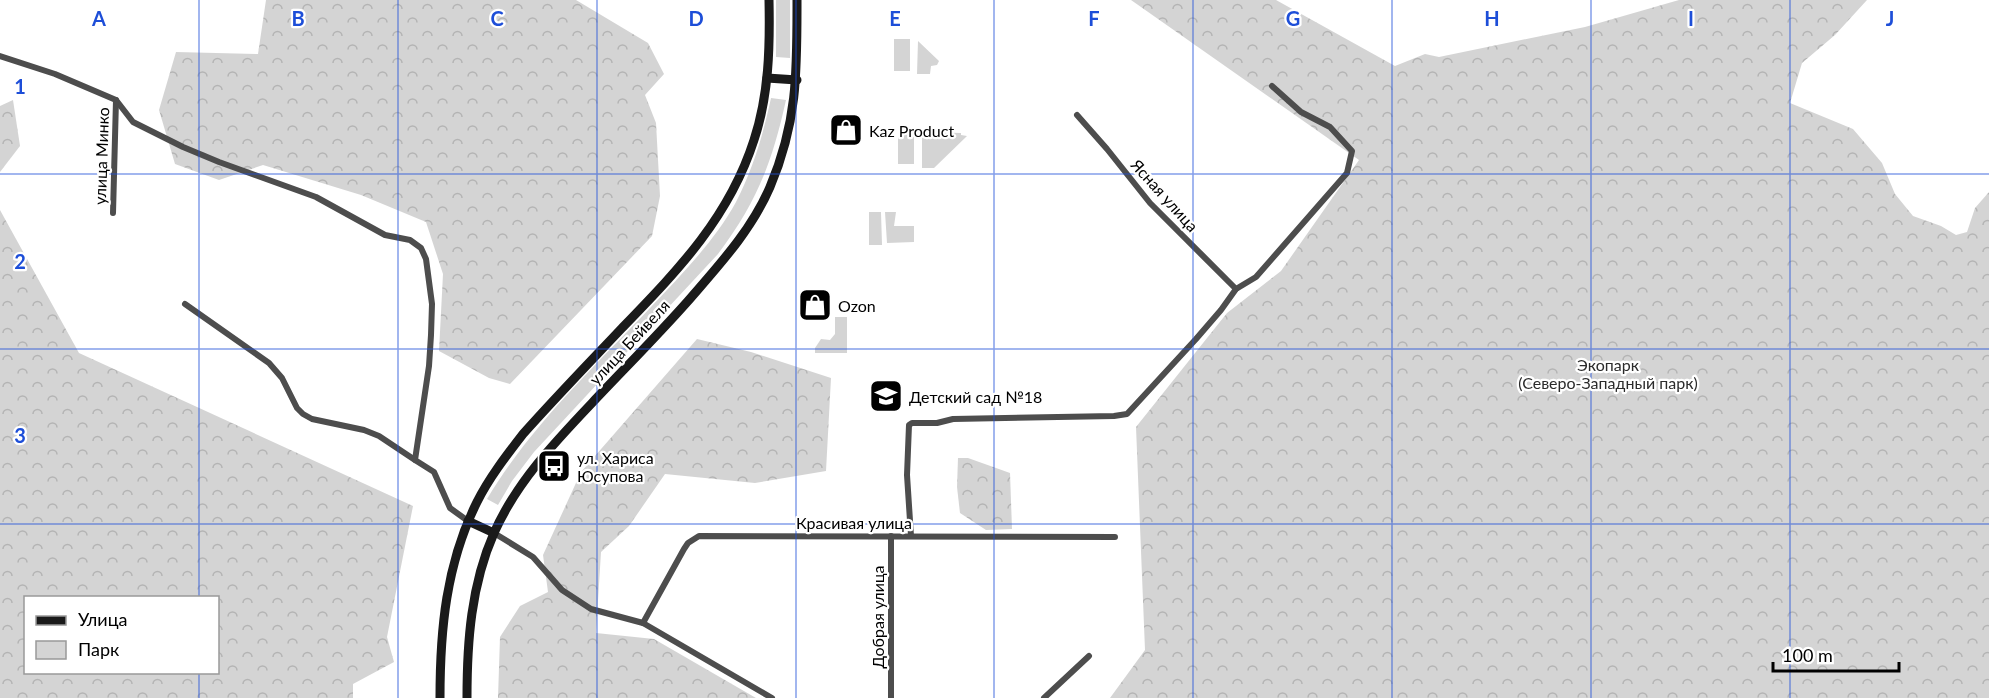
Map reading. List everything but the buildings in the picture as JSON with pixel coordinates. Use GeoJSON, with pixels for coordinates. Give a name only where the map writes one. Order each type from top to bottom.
{"type":"FeatureCollection","features":[{"type":"Feature","properties":{"kind":"main road","name":"улица Бейвеля"},"geometry":{"type":"LineString","coordinates":[[440,698],[445,604],[450,573],[468,521],[488,483],[523,434],[681,267],[715,223],[733,192],[748,159],[761,114],[767,78],[769,0]]}},
{"type":"Feature","properties":{"kind":"main road","name":"улица Бейвеля"},"geometry":{"type":"LineString","coordinates":[[467,698],[470,626],[482,565],[494,533],[515,494],[552,445],[669,322],[728,255],[746,231],[761,205],[777,169],[793,110],[797,80],[797,0]]}},
{"type":"Feature","properties":{"kind":"main road"},"geometry":{"type":"LineString","coordinates":[[767,78],[797,80]]}},
{"type":"Feature","properties":{"kind":"main road"},"geometry":{"type":"LineString","coordinates":[[468,521],[494,533]]}},
{"type":"Feature","properties":{"kind":"street"},"geometry":{"type":"LineString","coordinates":[[0,56],[56,74],[116,100],[133,122],[183,147],[315,197],[385,235],[410,240],[421,248],[426,259],[432,304],[429,366],[415,460]]}},
{"type":"Feature","properties":{"kind":"street"},"geometry":{"type":"LineString","coordinates":[[911,536],[907,429],[909,425],[937,423],[953,419],[1127,414],[1202,332],[1236,289],[1257,277],[1347,173],[1352,151],[1330,127],[1301,112],[1272,86]]}},
{"type":"Feature","properties":{"kind":"street","name":"улица Минко"},"geometry":{"type":"LineString","coordinates":[[112,213],[116,100]]}},
{"type":"Feature","properties":{"kind":"street","name":"Ясная улица"},"geometry":{"type":"LineString","coordinates":[[1077,115],[1150,203],[1236,289]]}},
{"type":"Feature","properties":{"kind":"street"},"geometry":{"type":"LineString","coordinates":[[185,304],[269,363],[282,378],[297,408],[303,414],[312,419],[379,435],[434,472],[450,508],[468,521]]}},
{"type":"Feature","properties":{"kind":"street"},"geometry":{"type":"LineString","coordinates":[[494,533],[533,557],[562,590],[591,609],[643,624],[772,698]]}},
{"type":"Feature","properties":{"kind":"street","name":"Красивая улица"},"geometry":{"type":"LineString","coordinates":[[643,624],[684,549],[688,543],[699,536],[1115,537]]}},
{"type":"Feature","properties":{"kind":"street","name":"Добрая улица"},"geometry":{"type":"LineString","coordinates":[[891,536],[891,698]]}},
{"type":"Feature","properties":{"kind":"street"},"geometry":{"type":"LineString","coordinates":[[1044,698],[1089,656]]}},
{"type":"Feature","properties":{"kind":"green space"},"geometry":{"type":"Polygon","coordinates":[[[266,0],[576,0],[648,43],[664,74],[645,95],[656,123],[660,196],[652,236],[510,384],[489,378],[439,351],[443,274],[426,222],[361,195],[263,165],[219,180],[175,164],[159,110],[176,52],[258,54],[266,0]]]}},
{"type":"Feature","properties":{"kind":"green space"},"geometry":{"type":"Polygon","coordinates":[[[776,0],[790,0],[790,58],[776,57],[776,0]]]}},
{"type":"Feature","properties":{"kind":"green space","name":"Экопарк (Северо-Западный парк)"},"geometry":{"type":"Polygon","coordinates":[[[1131,0],[1276,0],[1395,66],[1425,54],[1439,57],[1585,27],[1679,0],[1867,0],[1835,35],[1802,63],[1790,103],[1853,129],[1882,163],[1895,194],[1913,216],[1941,226],[1956,235],[1967,232],[1975,208],[1989,192],[1989,698],[1110,698],[1145,650],[1136,427],[1227,313],[1281,271],[1359,160],[1131,0]]]}},
{"type":"Feature","properties":{"kind":"green space"},"geometry":{"type":"Polygon","coordinates":[[[894,39],[910,39],[910,71],[894,71],[894,39]]]}},
{"type":"Feature","properties":{"kind":"green space"},"geometry":{"type":"Polygon","coordinates":[[[918,41],[939,61],[937,65],[931,66],[930,74],[917,74],[918,41]]]}},
{"type":"Feature","properties":{"kind":"green space"},"geometry":{"type":"Polygon","coordinates":[[[771,98],[786,100],[775,143],[753,199],[732,235],[718,254],[534,452],[512,481],[498,505],[487,499],[522,447],[542,423],[685,271],[718,231],[748,177],[771,98]]]}},
{"type":"Feature","properties":{"kind":"green space"},"geometry":{"type":"Polygon","coordinates":[[[13,100],[20,146],[0,172],[0,106],[13,100]]]}},
{"type":"Feature","properties":{"kind":"green space"},"geometry":{"type":"Polygon","coordinates":[[[898,131],[914,131],[914,164],[898,164],[898,131]]]}},
{"type":"Feature","properties":{"kind":"green space"},"geometry":{"type":"Polygon","coordinates":[[[922,132],[961,133],[967,136],[934,168],[922,168],[922,132]]]}},
{"type":"Feature","properties":{"kind":"green space"},"geometry":{"type":"Polygon","coordinates":[[[0,210],[79,353],[413,506],[387,637],[394,662],[353,684],[353,698],[0,698],[0,210]]]}},
{"type":"Feature","properties":{"kind":"green space"},"geometry":{"type":"Polygon","coordinates":[[[869,212],[881,212],[882,245],[869,245],[869,212]]]}},
{"type":"Feature","properties":{"kind":"green space"},"geometry":{"type":"Polygon","coordinates":[[[885,212],[896,212],[894,226],[914,226],[914,242],[887,243],[885,212]]]}},
{"type":"Feature","properties":{"kind":"green space"},"geometry":{"type":"Polygon","coordinates":[[[835,317],[847,317],[847,353],[815,353],[815,348],[821,339],[830,340],[835,334],[835,317]]]}},
{"type":"Feature","properties":{"kind":"green space"},"geometry":{"type":"Polygon","coordinates":[[[697,339],[751,352],[831,378],[826,471],[755,483],[665,474],[629,526],[601,552],[596,633],[654,639],[756,698],[498,698],[500,637],[520,606],[548,592],[543,555],[581,472],[697,339]]]}},
{"type":"Feature","properties":{"kind":"green space"},"geometry":{"type":"Polygon","coordinates":[[[958,458],[968,458],[1010,473],[1012,529],[986,530],[960,513],[957,487],[958,458]]]}},
{"type":"Feature","properties":{"kind":"place","name":"Kaz Product"},"geometry":{"type":"Point","coordinates":[846,130]}},
{"type":"Feature","properties":{"kind":"place","name":"Ozon"},"geometry":{"type":"Point","coordinates":[815,305]}},
{"type":"Feature","properties":{"kind":"place","name":"Детский сaд №18"},"geometry":{"type":"Point","coordinates":[886,396]}},
{"type":"Feature","properties":{"kind":"place","name":"ул. Хариса Юсупова"},"geometry":{"type":"Point","coordinates":[554,466]}}]}
